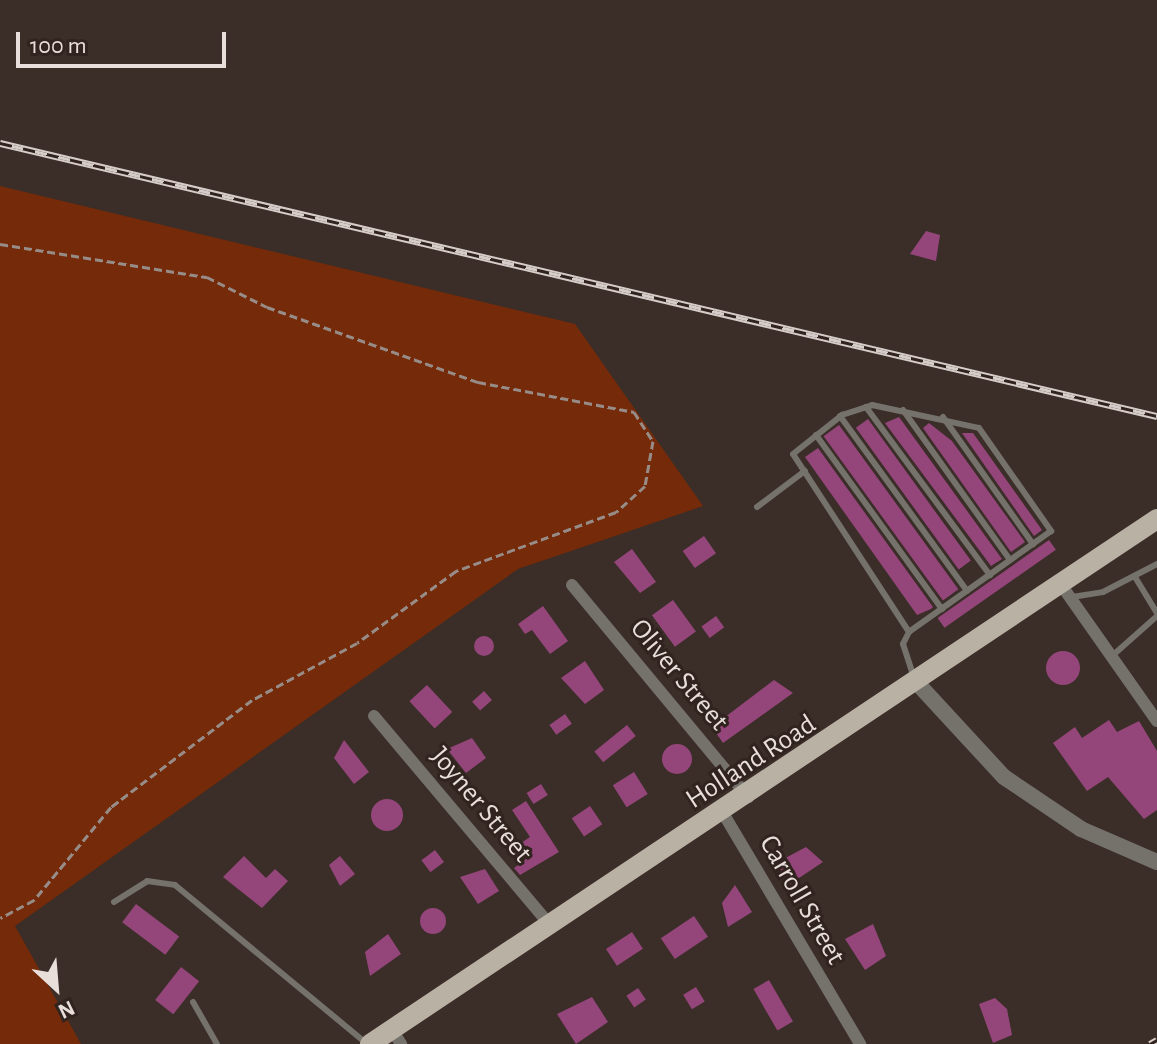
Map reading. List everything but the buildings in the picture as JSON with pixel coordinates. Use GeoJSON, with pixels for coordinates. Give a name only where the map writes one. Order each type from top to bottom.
{"type":"FeatureCollection","features":[{"type":"Feature","properties":{"kind":"main road","name":"Holland Road"},"geometry":{"type":"LineString","coordinates":[[369,1044],[396,1037],[551,926],[1066,592],[1157,519]]}},
{"type":"Feature","properties":{"kind":"street","name":"Oliver Street"},"geometry":{"type":"LineString","coordinates":[[572,585],[748,797]]}},
{"type":"Feature","properties":{"kind":"street"},"geometry":{"type":"LineString","coordinates":[[1066,592],[1155,714]]}},
{"type":"Feature","properties":{"kind":"street"},"geometry":{"type":"LineString","coordinates":[[919,685],[980,755],[1027,794],[1081,829],[1157,862]]}},
{"type":"Feature","properties":{"kind":"street","name":"Joyner Street"},"geometry":{"type":"LineString","coordinates":[[374,716],[551,926]]}},
{"type":"Feature","properties":{"kind":"street","name":"Carroll Street"},"geometry":{"type":"LineString","coordinates":[[723,813],[860,1044]]}},
{"type":"Feature","properties":{"kind":"lane"},"geometry":{"type":"LineString","coordinates":[[866,407],[990,575]]}},
{"type":"Feature","properties":{"kind":"lane"},"geometry":{"type":"LineString","coordinates":[[909,632],[1051,531],[979,428],[943,417],[866,407],[840,416],[793,454],[909,632],[906,661],[919,685]]}},
{"type":"Feature","properties":{"kind":"lane"},"geometry":{"type":"LineString","coordinates":[[903,410],[1010,560]]}},
{"type":"Feature","properties":{"kind":"lane"},"geometry":{"type":"LineString","coordinates":[[840,416],[967,591]]}},
{"type":"Feature","properties":{"kind":"lane"},"geometry":{"type":"LineString","coordinates":[[943,417],[1033,544]]}},
{"type":"Feature","properties":{"kind":"lane"},"geometry":{"type":"LineString","coordinates":[[816,435],[942,609]]}},
{"type":"Feature","properties":{"kind":"lane"},"geometry":{"type":"LineString","coordinates":[[757,507],[805,471]]}},
{"type":"Feature","properties":{"kind":"lane"},"geometry":{"type":"LineString","coordinates":[[1066,592],[1135,577],[1157,564]]}},
{"type":"Feature","properties":{"kind":"lane"},"geometry":{"type":"LineString","coordinates":[[1111,656],[1157,615],[1135,577]]}},
{"type":"Feature","properties":{"kind":"lane"},"geometry":{"type":"LineString","coordinates":[[114,902],[147,881],[175,885],[369,1044]]}},
{"type":"Feature","properties":{"kind":"lane"},"geometry":{"type":"LineString","coordinates":[[193,1002],[217,1044]]}},
{"type":"Feature","properties":{"kind":"path"},"geometry":{"type":"LineString","coordinates":[[0,244],[207,277],[267,307],[478,382],[634,412],[653,441],[645,486],[616,512],[456,571],[357,643],[252,700],[111,807],[34,900],[0,918]]}},
{"type":"Feature","properties":{"kind":"shaded area"},"geometry":{"type":"Polygon","coordinates":[[[0,186],[575,324],[703,506],[518,569],[15,926],[81,1044],[0,1044],[0,186]]]}},
{"type":"Feature","properties":{"kind":"railway"},"geometry":{"type":"LineString","coordinates":[[0,143],[1157,416]]}},
{"type":"Feature","properties":{"kind":"railway"},"geometry":{"type":"LineString","coordinates":[[1150,1044],[1157,1040]]}}]}
